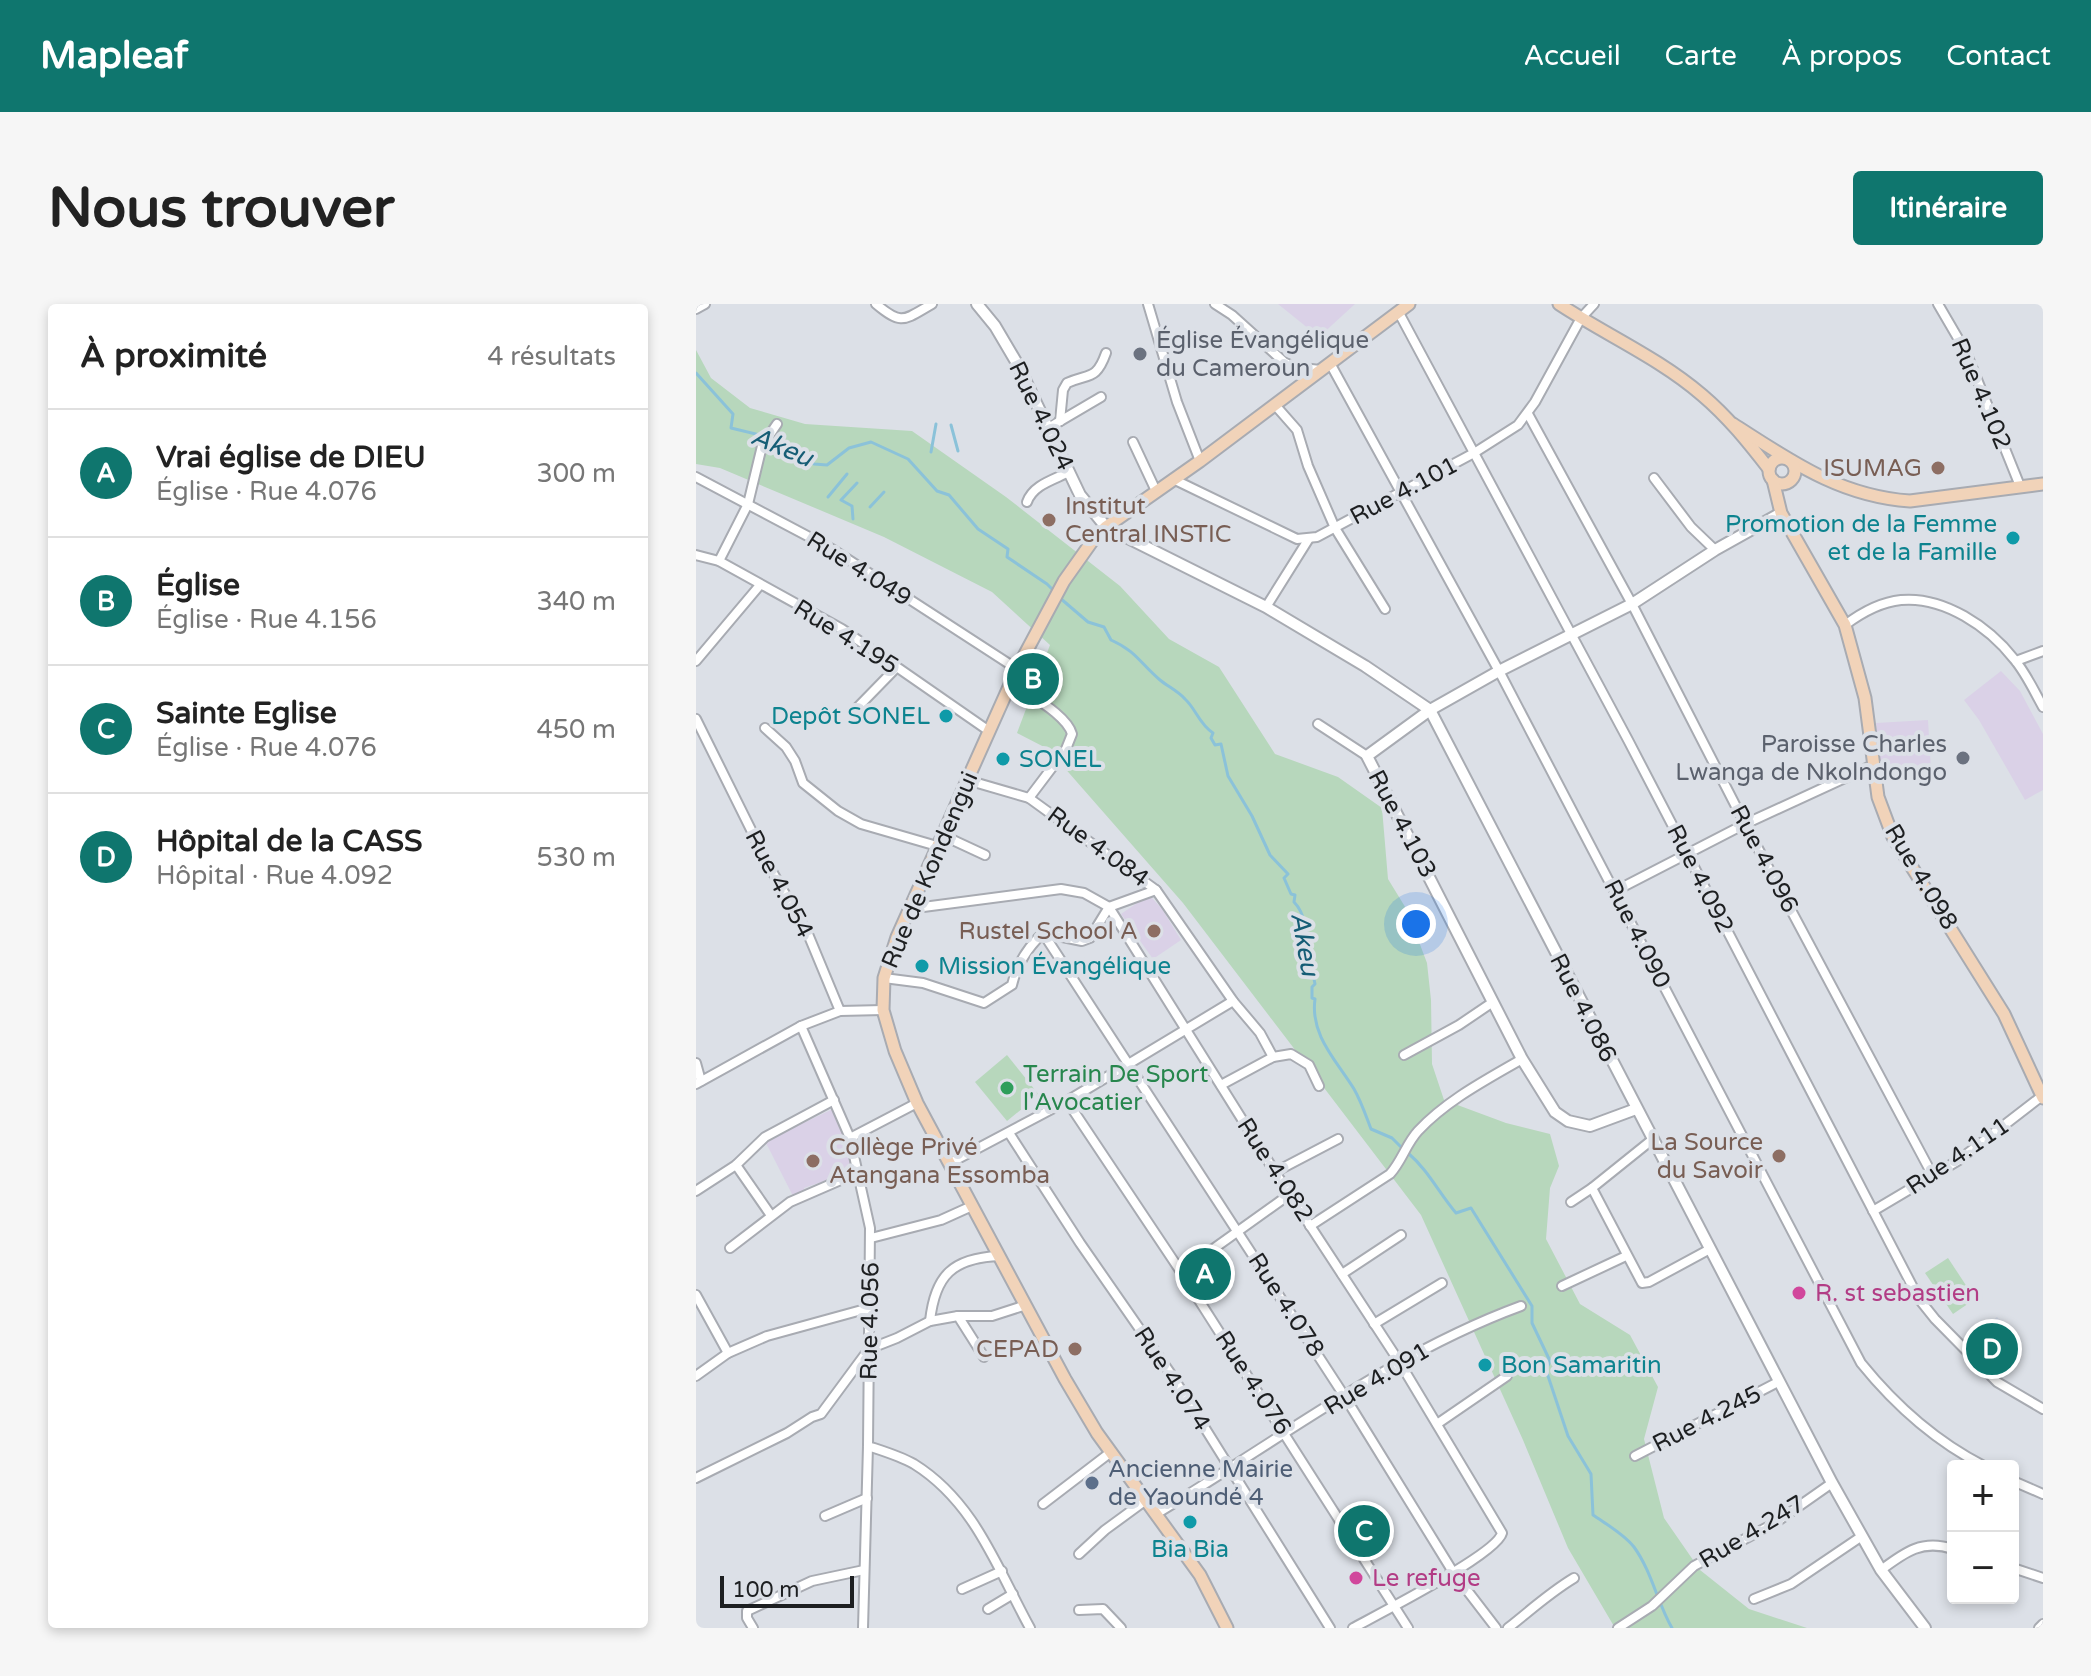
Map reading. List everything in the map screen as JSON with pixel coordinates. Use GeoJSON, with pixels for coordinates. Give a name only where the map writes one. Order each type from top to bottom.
{"type":"FeatureCollection","features":[{"type":"Feature","properties":{"kind":"main road","name":"Rue de Kondengui"},"geometry":{"type":"LineString","coordinates":[[1227,1628],[1200,1575],[1111,1452],[1065,1379],[917,1103],[895,1051],[883,1010],[884,978],[908,909],[1017,669],[1064,581],[1093,540],[1106,527],[1327,368],[1409,304]]}},
{"type":"Feature","properties":{"kind":"main road"},"geometry":{"type":"LineString","coordinates":[[1559,304],[1680,378],[1733,424],[1820,479],[1890,500],[1910,501],[2043,484]]}},
{"type":"Feature","properties":{"kind":"main road"},"geometry":{"type":"LineString","coordinates":[[1733,424],[1779,479]]}},
{"type":"Feature","properties":{"kind":"main road"},"geometry":{"type":"LineString","coordinates":[[1781,513],[1776,459],[1788,459]]}},
{"type":"Feature","properties":{"kind":"main road"},"geometry":{"type":"LineString","coordinates":[[1779,479],[1795,470],[1788,459]]}},
{"type":"Feature","properties":{"kind":"main road"},"geometry":{"type":"LineString","coordinates":[[1779,479],[1820,479]]}},
{"type":"Feature","properties":{"kind":"main road","name":"Rue 4.098"},"geometry":{"type":"LineString","coordinates":[[1781,513],[1845,625],[1865,698],[1878,797],[1893,837],[2004,1014],[2042,1097]]}},
{"type":"Feature","properties":{"kind":"street"},"geometry":{"type":"LineString","coordinates":[[696,309],[705,304]]}},
{"type":"Feature","properties":{"kind":"street"},"geometry":{"type":"LineString","coordinates":[[876,304],[892,318],[898,319],[932,304]]}},
{"type":"Feature","properties":{"kind":"street","name":"Rue 4.024"},"geometry":{"type":"LineString","coordinates":[[977,304],[995,326],[1055,424],[1069,472],[1080,495],[1106,527]]}},
{"type":"Feature","properties":{"kind":"street"},"geometry":{"type":"LineString","coordinates":[[1148,304],[1177,402],[1200,461]]}},
{"type":"Feature","properties":{"kind":"street"},"geometry":{"type":"LineString","coordinates":[[1215,304],[1232,315],[1284,362],[1294,367],[1327,368]]}},
{"type":"Feature","properties":{"kind":"street","name":"Rue 4.101"},"geometry":{"type":"LineString","coordinates":[[1308,540],[1474,453],[1518,425],[1528,414],[1581,318],[1594,304]]}},
{"type":"Feature","properties":{"kind":"street","name":"Rue 4.102"},"geometry":{"type":"LineString","coordinates":[[1938,304],[1966,352],[2020,486]]}},
{"type":"Feature","properties":{"kind":"street","name":"Rue 4.092"},"geometry":{"type":"LineString","coordinates":[[1399,313],[1628,740],[1919,1299],[1997,1382],[2043,1409]]}},
{"type":"Feature","properties":{"kind":"street"},"geometry":{"type":"LineString","coordinates":[[1055,424],[1063,390],[1073,380],[1090,377],[1100,369],[1106,353]]}},
{"type":"Feature","properties":{"kind":"street","name":"Rue 4.090"},"geometry":{"type":"LineString","coordinates":[[1327,368],[1402,492],[1499,671],[1861,1363],[1887,1395],[1917,1422],[1975,1460]]}},
{"type":"Feature","properties":{"kind":"street"},"geometry":{"type":"LineString","coordinates":[[1055,424],[1101,397]]}},
{"type":"Feature","properties":{"kind":"street"},"geometry":{"type":"LineString","coordinates":[[1275,405],[1297,430],[1308,466],[1335,528],[1385,609]]}},
{"type":"Feature","properties":{"kind":"street","name":"Rue 4.096"},"geometry":{"type":"LineString","coordinates":[[1528,414],[1632,604],[1745,824],[1933,1176]]}},
{"type":"Feature","properties":{"kind":"street"},"geometry":{"type":"LineString","coordinates":[[719,561],[748,504],[762,446],[777,424]]}},
{"type":"Feature","properties":{"kind":"street"},"geometry":{"type":"LineString","coordinates":[[1133,442],[1156,491]]}},
{"type":"Feature","properties":{"kind":"street"},"geometry":{"type":"LineString","coordinates":[[1027,502],[1035,489],[1069,472]]}},
{"type":"Feature","properties":{"kind":"street","name":"Rue 4.049"},"geometry":{"type":"LineString","coordinates":[[696,477],[832,549],[1017,669]]}},
{"type":"Feature","properties":{"kind":"street"},"geometry":{"type":"LineString","coordinates":[[1654,478],[1691,527],[1715,550]]}},
{"type":"Feature","properties":{"kind":"street"},"geometry":{"type":"LineString","coordinates":[[1173,479],[1297,539],[1308,540],[1266,607]]}},
{"type":"Feature","properties":{"kind":"street","name":"Rue 4.103"},"geometry":{"type":"LineString","coordinates":[[1636,1109],[1590,1126],[1568,1121],[1555,1112],[1522,1059],[1367,756],[1430,710],[1499,671],[1632,604],[1715,550],[1781,513]]}},
{"type":"Feature","properties":{"kind":"street","name":"Rue 4.086"},"geometry":{"type":"LineString","coordinates":[[1106,527],[1266,607],[1365,666],[1430,710],[1832,1483],[1881,1570],[1925,1628]]}},
{"type":"Feature","properties":{"kind":"street","name":"Rue 4.195"},"geometry":{"type":"LineString","coordinates":[[696,555],[719,561],[856,638],[989,731]]}},
{"type":"Feature","properties":{"kind":"street"},"geometry":{"type":"LineString","coordinates":[[696,661],[760,585]]}},
{"type":"Feature","properties":{"kind":"street"},"geometry":{"type":"LineString","coordinates":[[1845,625],[1892,601],[1938,604],[1963,616],[1996,639],[2016,661],[2043,707]]}},
{"type":"Feature","properties":{"kind":"street"},"geometry":{"type":"LineString","coordinates":[[2016,661],[2043,651]]}},
{"type":"Feature","properties":{"kind":"street"},"geometry":{"type":"LineString","coordinates":[[855,710],[896,668]]}},
{"type":"Feature","properties":{"kind":"street"},"geometry":{"type":"LineString","coordinates":[[1012,682],[1060,717],[1072,734],[1066,749],[1029,798]]}},
{"type":"Feature","properties":{"kind":"street","name":"Rue 4.054"},"geometry":{"type":"LineString","coordinates":[[696,719],[769,866],[808,934],[840,1011]]}},
{"type":"Feature","properties":{"kind":"street"},"geometry":{"type":"LineString","coordinates":[[1318,724],[1367,756]]}},
{"type":"Feature","properties":{"kind":"street"},"geometry":{"type":"LineString","coordinates":[[765,728],[786,747],[803,783],[838,811],[861,824],[940,841],[985,855]]}},
{"type":"Feature","properties":{"kind":"street"},"geometry":{"type":"LineString","coordinates":[[1615,891],[1745,824],[1873,765]]}},
{"type":"Feature","properties":{"kind":"street","name":"Rue 4.084"},"geometry":{"type":"LineString","coordinates":[[967,780],[1029,798],[1156,890],[1233,1001],[1260,1033],[1273,1057]]}},
{"type":"Feature","properties":{"kind":"street"},"geometry":{"type":"LineString","coordinates":[[908,909],[1061,889],[1084,893],[1109,907]]}},
{"type":"Feature","properties":{"kind":"street"},"geometry":{"type":"LineString","coordinates":[[884,978],[923,983],[984,1003],[1012,985],[1016,970],[1029,947],[1043,933],[1082,941],[1090,938],[1109,907],[1156,890]]}},
{"type":"Feature","properties":{"kind":"street","name":"Rue 4.082"},"geometry":{"type":"LineString","coordinates":[[1109,907],[1275,1172],[1400,1363],[1500,1527],[1501,1539],[1495,1545],[1453,1572]]}},
{"type":"Feature","properties":{"kind":"street","name":"Rue 4.078"},"geometry":{"type":"LineString","coordinates":[[1043,933],[1345,1397],[1453,1572],[1496,1628]]}},
{"type":"Feature","properties":{"kind":"street"},"geometry":{"type":"LineString","coordinates":[[950,1163],[1067,1101],[1233,1001]]}},
{"type":"Feature","properties":{"kind":"street"},"geometry":{"type":"LineString","coordinates":[[1404,1055],[1493,1002]]}},
{"type":"Feature","properties":{"kind":"street"},"geometry":{"type":"LineString","coordinates":[[696,1063],[698,1082],[801,1026],[840,1011],[883,1010]]}},
{"type":"Feature","properties":{"kind":"street","name":"Rue 4.056"},"geometry":{"type":"LineString","coordinates":[[801,1026],[850,1138],[871,1238],[863,1628]]}},
{"type":"Feature","properties":{"kind":"street"},"geometry":{"type":"LineString","coordinates":[[1221,1085],[1273,1057],[1291,1054],[1309,1065],[1319,1086]]}},
{"type":"Feature","properties":{"kind":"street"},"geometry":{"type":"LineString","coordinates":[[1310,1226],[1393,1171],[1416,1134],[1439,1111],[1522,1059]]}},
{"type":"Feature","properties":{"kind":"street","name":"Rue 4.111"},"geometry":{"type":"LineString","coordinates":[[1873,1211],[1933,1176],[2042,1097]]}},
{"type":"Feature","properties":{"kind":"street"},"geometry":{"type":"LineString","coordinates":[[696,1191],[736,1165],[765,1137],[834,1100]]}},
{"type":"Feature","properties":{"kind":"street","name":"Rue 4.076"},"geometry":{"type":"LineString","coordinates":[[1067,1101],[1286,1434],[1408,1628]]}},
{"type":"Feature","properties":{"kind":"street"},"geometry":{"type":"LineString","coordinates":[[850,1138],[917,1103]]}},
{"type":"Feature","properties":{"kind":"street","name":"Rue 4.074"},"geometry":{"type":"LineString","coordinates":[[1009,1133],[1080,1243],[1173,1377],[1330,1628]]}},
{"type":"Feature","properties":{"kind":"street"},"geometry":{"type":"LineString","coordinates":[[1275,1172],[1338,1139]]}},
{"type":"Feature","properties":{"kind":"street"},"geometry":{"type":"LineString","coordinates":[[1571,1202],[1653,1139]]}},
{"type":"Feature","properties":{"kind":"street"},"geometry":{"type":"LineString","coordinates":[[736,1165],[770,1214]]}},
{"type":"Feature","properties":{"kind":"street"},"geometry":{"type":"LineString","coordinates":[[730,1248],[770,1214],[820,1187],[859,1172]]}},
{"type":"Feature","properties":{"kind":"street"},"geometry":{"type":"LineString","coordinates":[[1592,1188],[1639,1279],[1646,1283],[1710,1249]]}},
{"type":"Feature","properties":{"kind":"street"},"geometry":{"type":"LineString","coordinates":[[1181,1272],[1290,1194]]}},
{"type":"Feature","properties":{"kind":"street"},"geometry":{"type":"LineString","coordinates":[[871,1238],[941,1220],[972,1206]]}},
{"type":"Feature","properties":{"kind":"street"},"geometry":{"type":"LineString","coordinates":[[1342,1274],[1401,1235]]}},
{"type":"Feature","properties":{"kind":"street"},"geometry":{"type":"LineString","coordinates":[[930,1321],[939,1282],[946,1273],[978,1257],[999,1256]]}},
{"type":"Feature","properties":{"kind":"street"},"geometry":{"type":"LineString","coordinates":[[1562,1286],[1626,1256]]}},
{"type":"Feature","properties":{"kind":"street"},"geometry":{"type":"LineString","coordinates":[[1374,1324],[1442,1283]]}},
{"type":"Feature","properties":{"kind":"street"},"geometry":{"type":"LineString","coordinates":[[696,1295],[728,1353]]}},
{"type":"Feature","properties":{"kind":"street"},"geometry":{"type":"LineString","coordinates":[[696,1478],[821,1414],[869,1349],[930,1321],[958,1316],[992,1316],[1026,1305]]}},
{"type":"Feature","properties":{"kind":"street","name":"Rue 4.091"},"geometry":{"type":"LineString","coordinates":[[1156,1514],[1400,1363],[1463,1328],[1521,1306]]}},
{"type":"Feature","properties":{"kind":"street"},"geometry":{"type":"LineString","coordinates":[[696,1376],[728,1353],[778,1331],[817,1324],[869,1308]]}},
{"type":"Feature","properties":{"kind":"street"},"geometry":{"type":"LineString","coordinates":[[958,1316],[984,1357]]}},
{"type":"Feature","properties":{"kind":"street"},"geometry":{"type":"LineString","coordinates":[[1437,1424],[1507,1376]]}},
{"type":"Feature","properties":{"kind":"street","name":"Rue 4.245"},"geometry":{"type":"LineString","coordinates":[[1635,1456],[1778,1382]]}},
{"type":"Feature","properties":{"kind":"street"},"geometry":{"type":"LineString","coordinates":[[868,1446],[915,1465],[954,1497],[977,1526],[1030,1628]]}},
{"type":"Feature","properties":{"kind":"street"},"geometry":{"type":"LineString","coordinates":[[1043,1504],[1111,1452]]}},
{"type":"Feature","properties":{"kind":"street","name":"Rue 4.247"},"geometry":{"type":"LineString","coordinates":[[1618,1628],[1652,1606],[1673,1583],[1709,1556],[1775,1523],[1832,1483]]}},
{"type":"Feature","properties":{"kind":"street"},"geometry":{"type":"LineString","coordinates":[[2019,1484],[2043,1494]]}},
{"type":"Feature","properties":{"kind":"street"},"geometry":{"type":"LineString","coordinates":[[825,1516],[867,1498]]}},
{"type":"Feature","properties":{"kind":"street"},"geometry":{"type":"LineString","coordinates":[[1079,1554],[1146,1500]]}},
{"type":"Feature","properties":{"kind":"street"},"geometry":{"type":"LineString","coordinates":[[1754,1599],[1791,1584],[1862,1536]]}},
{"type":"Feature","properties":{"kind":"street"},"geometry":{"type":"LineString","coordinates":[[1881,1570],[1914,1547],[1926,1545],[1947,1548]]}},
{"type":"Feature","properties":{"kind":"street"},"geometry":{"type":"LineString","coordinates":[[753,1628],[747,1611],[812,1581],[864,1570]]}},
{"type":"Feature","properties":{"kind":"street"},"geometry":{"type":"LineString","coordinates":[[2019,1570],[2043,1578]]}},
{"type":"Feature","properties":{"kind":"street"},"geometry":{"type":"LineString","coordinates":[[962,1589],[1002,1571]]}},
{"type":"Feature","properties":{"kind":"street"},"geometry":{"type":"LineString","coordinates":[[1353,1628],[1453,1572]]}},
{"type":"Feature","properties":{"kind":"street"},"geometry":{"type":"LineString","coordinates":[[1508,1628],[1539,1604],[1549,1592],[1574,1578]]}},
{"type":"Feature","properties":{"kind":"street"},"geometry":{"type":"LineString","coordinates":[[988,1609],[1013,1594]]}},
{"type":"Feature","properties":{"kind":"street"},"geometry":{"type":"LineString","coordinates":[[1079,1610],[1103,1609],[1121,1628]]}},
{"type":"Feature","properties":{"kind":"shaded area"},"geometry":{"type":"Polygon","coordinates":[[[1278,304],[1355,304],[1319,337],[1278,304]]]}},
{"type":"Feature","properties":{"kind":"shaded area"},"geometry":{"type":"Polygon","coordinates":[[[2001,671],[2020,691],[2043,734],[2043,790],[2025,800],[1964,700],[2001,671]]]}},
{"type":"Feature","properties":{"kind":"shaded area"},"geometry":{"type":"Polygon","coordinates":[[[1928,720],[1931,769],[1880,774],[1876,723],[1928,720]]]}},
{"type":"Feature","properties":{"kind":"shaded area","name":"Rustel School A"},"geometry":{"type":"Polygon","coordinates":[[[1146,897],[1151,897],[1162,909],[1181,940],[1153,959],[1121,914],[1146,897]]]}},
{"type":"Feature","properties":{"kind":"shaded area","name":"Collège Privé Atangana Essomba"},"geometry":{"type":"Polygon","coordinates":[[[835,1108],[853,1171],[804,1188],[805,1191],[793,1196],[765,1141],[835,1108]]]}},
{"type":"Feature","properties":{"kind":"shaded area"},"geometry":{"type":"Polygon","coordinates":[[[1997,1317],[2019,1341],[1994,1368],[1967,1342],[1997,1317]]]}},
{"type":"Feature","properties":{"kind":"green space"},"geometry":{"type":"Polygon","coordinates":[[[696,350],[711,378],[750,408],[805,424],[912,431],[1006,497],[1120,586],[1169,639],[1219,667],[1275,754],[1338,777],[1382,808],[1388,879],[1407,910],[1427,963],[1432,1064],[1444,1100],[1506,1123],[1550,1134],[1559,1166],[1550,1188],[1546,1239],[1580,1304],[1630,1335],[1658,1387],[1644,1439],[1664,1518],[1700,1570],[1749,1609],[1807,1628],[1615,1628],[1568,1548],[1523,1440],[1421,1215],[1183,903],[1048,749],[1017,733],[1050,645],[992,592],[884,537],[720,468],[696,464],[696,350]]]}},
{"type":"Feature","properties":{"kind":"green space","name":"Terrain De Sport l'Avocatier"},"geometry":{"type":"Polygon","coordinates":[[[1007,1055],[1039,1095],[1007,1121],[975,1082],[1007,1055]]]}},
{"type":"Feature","properties":{"kind":"green space"},"geometry":{"type":"Polygon","coordinates":[[[1948,1258],[1975,1299],[1953,1314],[1925,1273],[1948,1258]]]}},
{"type":"Feature","properties":{"kind":"waterway","name":"Akeu"},"geometry":{"type":"LineString","coordinates":[[696,373],[733,414],[731,428],[772,438],[814,464],[827,465],[849,448],[871,442],[908,459],[937,491],[949,495],[978,529],[1008,549],[1007,557],[1055,592]]}},
{"type":"Feature","properties":{"kind":"waterway"},"geometry":{"type":"LineString","coordinates":[[931,452],[936,424]]}},
{"type":"Feature","properties":{"kind":"waterway"},"geometry":{"type":"LineString","coordinates":[[951,425],[958,451]]}},
{"type":"Feature","properties":{"kind":"waterway"},"geometry":{"type":"LineString","coordinates":[[828,497],[847,474]]}},
{"type":"Feature","properties":{"kind":"waterway"},"geometry":{"type":"LineString","coordinates":[[853,519],[852,506],[841,500],[857,483]]}},
{"type":"Feature","properties":{"kind":"waterway"},"geometry":{"type":"LineString","coordinates":[[870,507],[884,492]]}},
{"type":"Feature","properties":{"kind":"waterway","name":"Akeu"},"geometry":{"type":"LineString","coordinates":[[1060,598],[1088,622],[1104,627],[1111,640],[1132,653],[1182,696],[1213,733],[1211,738],[1215,745],[1221,744],[1228,776],[1252,816],[1270,855],[1288,874],[1284,878],[1291,894],[1295,895],[1294,902],[1304,919],[1307,933],[1305,953],[1310,960],[1315,984],[1312,998],[1315,999],[1320,1036],[1357,1094],[1371,1129],[1392,1138],[1402,1148]]}},
{"type":"Feature","properties":{"kind":"waterway","name":"Akeu"},"geometry":{"type":"LineString","coordinates":[[1408,1153],[1456,1213],[1471,1208],[1532,1306],[1532,1323],[1550,1361],[1546,1370],[1568,1436],[1591,1474],[1593,1515],[1634,1547],[1672,1628]]}},
{"type":"Feature","properties":{"kind":"place","name":"Église Évangélique du Cameroun"},"geometry":{"type":"Point","coordinates":[1140,354]}},
{"type":"Feature","properties":{"kind":"place","name":"ISUMAG"},"geometry":{"type":"Point","coordinates":[1938,468]}},
{"type":"Feature","properties":{"kind":"place","name":"Institut Central INSTIC"},"geometry":{"type":"Point","coordinates":[1049,520]}},
{"type":"Feature","properties":{"kind":"place","name":"Promotion de la Femme et de la Famille"},"geometry":{"type":"Point","coordinates":[2013,538]}},
{"type":"Feature","properties":{"kind":"place","name":"Église"},"geometry":{"type":"Point","coordinates":[1033,679]}},
{"type":"Feature","properties":{"kind":"place","name":"Depôt SONEL"},"geometry":{"type":"Point","coordinates":[946,716]}},
{"type":"Feature","properties":{"kind":"place","name":"Paroisse Charles Lwanga de Nkolndongo"},"geometry":{"type":"Point","coordinates":[1963,758]}},
{"type":"Feature","properties":{"kind":"place","name":"SONEL"},"geometry":{"type":"Point","coordinates":[1003,759]}},
{"type":"Feature","properties":{"kind":"place","name":"Rustel School A"},"geometry":{"type":"Point","coordinates":[1154,931]}},
{"type":"Feature","properties":{"kind":"place","name":"Mission Évangélique"},"geometry":{"type":"Point","coordinates":[922,966]}},
{"type":"Feature","properties":{"kind":"place","name":"Terrain De Sport l'Avocatier"},"geometry":{"type":"Point","coordinates":[1007,1088]}},
{"type":"Feature","properties":{"kind":"place","name":"La Source du Savoir"},"geometry":{"type":"Point","coordinates":[1779,1156]}},
{"type":"Feature","properties":{"kind":"place","name":"Collège Privé Atangana Essomba"},"geometry":{"type":"Point","coordinates":[813,1161]}},
{"type":"Feature","properties":{"kind":"place","name":"Vrai église de DIEU"},"geometry":{"type":"Point","coordinates":[1205,1274]}},
{"type":"Feature","properties":{"kind":"place","name":"R. st sebastien"},"geometry":{"type":"Point","coordinates":[1799,1293]}},
{"type":"Feature","properties":{"kind":"place","name":"CEPAD"},"geometry":{"type":"Point","coordinates":[1075,1349]}},
{"type":"Feature","properties":{"kind":"place","name":"Hôpital de la CASS"},"geometry":{"type":"Point","coordinates":[1992,1349]}},
{"type":"Feature","properties":{"kind":"place","name":"Bon Samaritin"},"geometry":{"type":"Point","coordinates":[1485,1365]}},
{"type":"Feature","properties":{"kind":"place","name":"Ancienne Mairie de Yaoundé 4"},"geometry":{"type":"Point","coordinates":[1092,1483]}},
{"type":"Feature","properties":{"kind":"place","name":"Bia Bia"},"geometry":{"type":"Point","coordinates":[1190,1522]}},
{"type":"Feature","properties":{"kind":"place","name":"Sainte Eglise"},"geometry":{"type":"Point","coordinates":[1364,1531]}},
{"type":"Feature","properties":{"kind":"place","name":"Le refuge"},"geometry":{"type":"Point","coordinates":[1356,1578]}}]}
